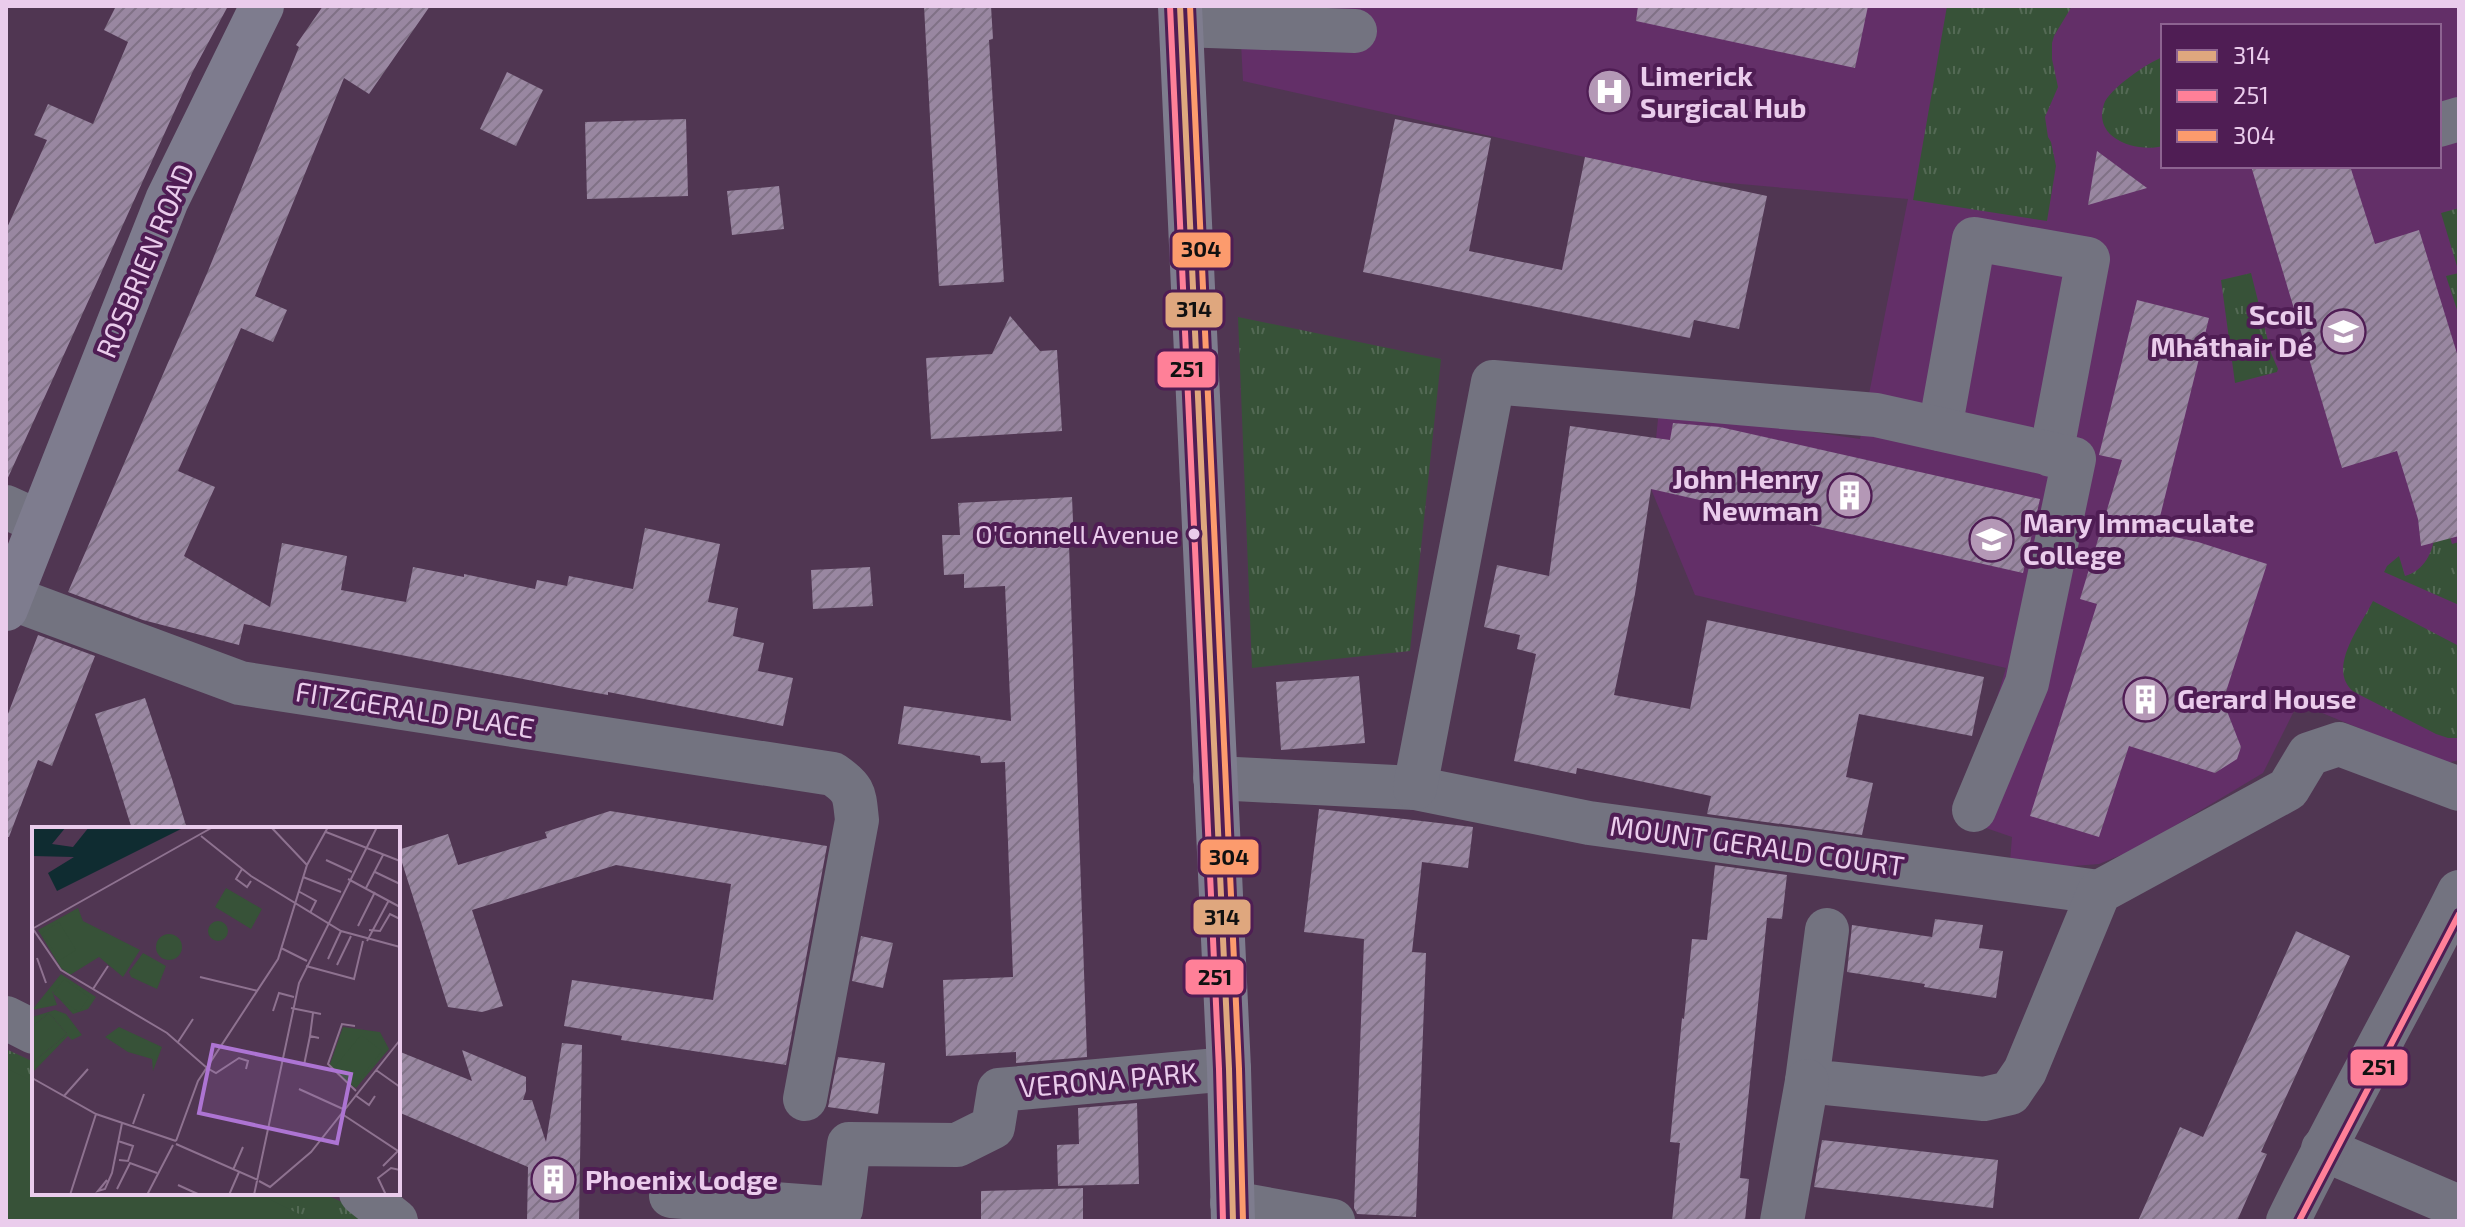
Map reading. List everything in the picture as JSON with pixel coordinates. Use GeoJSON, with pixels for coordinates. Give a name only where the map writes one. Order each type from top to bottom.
{"type":"FeatureCollection","features":[{"type":"Feature","properties":{"kind":"main road","name":"ROSBRIEN ROAD"},"geometry":{"type":"LineString","coordinates":[[8,604],[22,514],[167,200],[262,6]]}},
{"type":"Feature","properties":{"kind":"main road"},"geometry":{"type":"LineString","coordinates":[[1181,16],[1229,1069],[1232,1212]]}},
{"type":"Feature","properties":{"kind":"street"},"geometry":{"type":"LineString","coordinates":[[1181,16],[1355,31]]}},
{"type":"Feature","properties":{"kind":"street"},"geometry":{"type":"LineString","coordinates":[[1940,429],[1974,239],[2088,259],[2051,455]]}},
{"type":"Feature","properties":{"kind":"street"},"geometry":{"type":"LineString","coordinates":[[1415,788],[1493,382],[1876,415],[2074,459],[2027,683],[1974,810]]}},
{"type":"Feature","properties":{"kind":"street","name":"FITZGERALD PLACE"},"geometry":{"type":"LineString","coordinates":[[8,604],[240,683],[833,774],[854,791],[857,820],[805,1099]]}},
{"type":"Feature","properties":{"kind":"street"},"geometry":{"type":"LineString","coordinates":[[1807,1081],[1984,1099],[2010,1093],[2025,1071],[2099,892],[2288,789],[2309,754],[2339,744],[2459,789]]}},
{"type":"Feature","properties":{"kind":"street","name":"MOUNT GERALD COURT"},"geometry":{"type":"LineString","coordinates":[[1215,778],[1415,788],[1589,823],[2099,892]]}},
{"type":"Feature","properties":{"kind":"street"},"geometry":{"type":"LineString","coordinates":[[2288,1221],[2459,892]]}},
{"type":"Feature","properties":{"kind":"street"},"geometry":{"type":"LineString","coordinates":[[1782,1221],[1807,1081],[1827,930]]}},
{"type":"Feature","properties":{"kind":"street"},"geometry":{"type":"LineString","coordinates":[[6,1018],[32,1031]]}},
{"type":"Feature","properties":{"kind":"street","name":"VERONA PARK"},"geometry":{"type":"LineString","coordinates":[[671,1196],[842,1215],[849,1144],[957,1145],[993,1127],[999,1090],[1229,1069]]}},
{"type":"Feature","properties":{"kind":"street"},"geometry":{"type":"LineString","coordinates":[[2323,1149],[2459,1207]]}},
{"type":"Feature","properties":{"kind":"street"},"geometry":{"type":"LineString","coordinates":[[364,1195],[396,1221]]}},
{"type":"Feature","properties":{"kind":"street"},"geometry":{"type":"LineString","coordinates":[[1232,1212],[1333,1221]]}},
{"type":"Feature","properties":{"kind":"shaded area"},"geometry":{"type":"Polygon","coordinates":[[[1239,6],[2459,6],[2459,760],[2447,763],[2431,758],[2298,703],[2263,773],[2136,849],[2099,864],[2060,867],[2010,861],[2012,837],[1960,819],[2006,668],[1695,595],[1651,489],[1659,409],[1860,439],[1908,199],[1683,179],[1243,81],[1239,6]]]}},
{"type":"Feature","properties":{"kind":"green space"},"geometry":{"type":"Polygon","coordinates":[[[1947,6],[2072,6],[2052,43],[2058,87],[2045,117],[2056,166],[2047,221],[1913,200],[1947,6]]]}},
{"type":"Feature","properties":{"kind":"green space"},"geometry":{"type":"Polygon","coordinates":[[[2161,58],[2161,146],[2153,148],[2119,141],[2104,126],[2102,116],[2104,104],[2113,91],[2161,58]]]}},
{"type":"Feature","properties":{"kind":"green space"},"geometry":{"type":"Polygon","coordinates":[[[2459,208],[2459,273],[2441,213],[2459,208]]]}},
{"type":"Feature","properties":{"kind":"green space"},"geometry":{"type":"Polygon","coordinates":[[[2251,273],[2271,353],[2278,369],[2277,372],[2235,383],[2221,280],[2251,273]]]}},
{"type":"Feature","properties":{"kind":"green space"},"geometry":{"type":"Polygon","coordinates":[[[2459,273],[2459,316],[2446,276],[2459,273]]]}},
{"type":"Feature","properties":{"kind":"green space"},"geometry":{"type":"Polygon","coordinates":[[[1238,317],[1441,359],[1410,651],[1252,668],[1238,317]]]}},
{"type":"Feature","properties":{"kind":"green space"},"geometry":{"type":"Polygon","coordinates":[[[2427,458],[2452,544],[2459,542],[2459,605],[2384,572],[2399,556],[2405,576],[2423,565],[2430,553],[2435,533],[2427,458]]]}},
{"type":"Feature","properties":{"kind":"green space"},"geometry":{"type":"Polygon","coordinates":[[[2373,601],[2459,646],[2459,738],[2436,734],[2354,692],[2346,683],[2344,660],[2373,601]]]}},
{"type":"Feature","properties":{"kind":"green space"},"geometry":{"type":"Polygon","coordinates":[[[6,1049],[32,1061],[32,1195],[326,1195],[351,1206],[362,1221],[6,1221],[6,1049]]]}},
{"type":"Feature","properties":{"kind":"green space"},"geometry":{"type":"Polygon","coordinates":[[[6,1068],[32,1081],[32,1195],[261,1195],[313,1221],[6,1221],[6,1068]]]}},
{"type":"Feature","properties":{"kind":"building"},"geometry":{"type":"Polygon","coordinates":[[[116,6],[228,6],[192,73],[6,482],[6,230],[47,140],[34,135],[48,104],[93,124],[128,42],[104,30],[116,6]]]}},
{"type":"Feature","properties":{"kind":"building"},"geometry":{"type":"Polygon","coordinates":[[[323,6],[430,6],[369,94],[344,78],[255,296],[287,310],[273,342],[241,328],[178,471],[215,487],[184,556],[270,607],[282,543],[347,556],[341,590],[406,602],[413,567],[535,589],[537,580],[567,586],[569,576],[633,589],[645,528],[720,544],[708,602],[738,608],[733,636],[764,643],[758,671],[793,678],[783,726],[608,692],[608,695],[574,689],[244,624],[239,645],[143,620],[68,592],[208,271],[299,47],[296,45],[323,6]]]}},
{"type":"Feature","properties":{"kind":"building"},"geometry":{"type":"Polygon","coordinates":[[[924,6],[991,6],[993,39],[989,40],[1004,282],[939,286],[924,6]]]}},
{"type":"Feature","properties":{"kind":"building"},"geometry":{"type":"Polygon","coordinates":[[[1638,6],[1868,6],[1855,68],[1636,21],[1638,6]]]}},
{"type":"Feature","properties":{"kind":"building"},"geometry":{"type":"Polygon","coordinates":[[[507,72],[543,90],[516,146],[480,129],[507,72]]]}},
{"type":"Feature","properties":{"kind":"building"},"geometry":{"type":"Polygon","coordinates":[[[686,119],[688,196],[587,199],[585,122],[686,119]]]}},
{"type":"Feature","properties":{"kind":"building"},"geometry":{"type":"Polygon","coordinates":[[[1395,119],[1491,138],[1469,251],[1562,270],[1585,157],[1767,196],[1739,329],[1694,320],[1690,338],[1363,272],[1395,119]]]}},
{"type":"Feature","properties":{"kind":"building"},"geometry":{"type":"Polygon","coordinates":[[[2097,151],[2147,188],[2088,205],[2097,151]]]}},
{"type":"Feature","properties":{"kind":"building","name":"Scoil Mháthair Dé"},"geometry":{"type":"Polygon","coordinates":[[[2252,168],[2351,168],[2375,244],[2419,230],[2459,360],[2459,536],[2421,546],[2418,519],[2397,451],[2342,468],[2252,168]]]}},
{"type":"Feature","properties":{"kind":"building"},"geometry":{"type":"Polygon","coordinates":[[[779,186],[784,229],[732,235],[727,191],[779,186]]]}},
{"type":"Feature","properties":{"kind":"building"},"geometry":{"type":"Polygon","coordinates":[[[2137,300],[2209,318],[2156,533],[2198,542],[2267,564],[2223,701],[2241,747],[2237,759],[2215,773],[2129,746],[2099,837],[2030,816],[2097,604],[2080,599],[2122,460],[2099,455],[2137,300]]]}},
{"type":"Feature","properties":{"kind":"building"},"geometry":{"type":"Polygon","coordinates":[[[1010,316],[1040,351],[1057,350],[1062,431],[931,439],[926,358],[992,354],[1010,316]]]}},
{"type":"Feature","properties":{"kind":"building"},"geometry":{"type":"Polygon","coordinates":[[[1673,423],[1720,427],[2040,499],[2023,573],[1651,489],[1635,594],[1614,695],[1690,709],[1707,620],[1984,677],[1972,736],[1859,714],[1846,777],[1873,783],[1862,835],[1707,814],[1711,796],[1577,768],[1576,774],[1514,761],[1536,654],[1517,649],[1520,635],[1484,627],[1497,565],[1549,576],[1570,426],[1670,440],[1673,423]]]}},
{"type":"Feature","properties":{"kind":"building"},"geometry":{"type":"Polygon","coordinates":[[[1072,497],[1074,545],[1069,545],[1087,1057],[1016,1063],[1016,1052],[946,1056],[943,980],[1013,977],[1005,762],[981,763],[980,756],[898,744],[904,706],[1011,721],[1005,586],[964,588],[964,574],[944,575],[942,535],[960,535],[958,503],[1072,497]]]}},
{"type":"Feature","properties":{"kind":"building"},"geometry":{"type":"Polygon","coordinates":[[[870,567],[873,606],[813,609],[811,570],[870,567]]]}},
{"type":"Feature","properties":{"kind":"building"},"geometry":{"type":"Polygon","coordinates":[[[38,635],[95,656],[52,766],[38,760],[9,837],[6,837],[6,719],[38,635]]]}},
{"type":"Feature","properties":{"kind":"building"},"geometry":{"type":"Polygon","coordinates":[[[1359,676],[1365,743],[1281,750],[1276,682],[1359,676]]]}},
{"type":"Feature","properties":{"kind":"building"},"geometry":{"type":"Polygon","coordinates":[[[145,698],[186,827],[131,827],[95,714],[145,698]]]}},
{"type":"Feature","properties":{"kind":"building"},"geometry":{"type":"Polygon","coordinates":[[[1319,809],[1473,827],[1468,868],[1422,862],[1412,952],[1426,953],[1416,1217],[1357,1214],[1354,1208],[1364,939],[1304,932],[1319,809]]]}},
{"type":"Feature","properties":{"kind":"building"},"geometry":{"type":"Polygon","coordinates":[[[610,811],[827,846],[786,1065],[621,1040],[622,1036],[564,1026],[572,980],[713,1000],[731,884],[616,865],[472,910],[503,1006],[482,1012],[448,1007],[400,849],[448,834],[458,865],[547,838],[545,832],[610,811]]]}},
{"type":"Feature","properties":{"kind":"building"},"geometry":{"type":"Polygon","coordinates":[[[1715,865],[1787,875],[1782,919],[1767,918],[1740,1178],[1749,1179],[1745,1221],[1672,1221],[1680,1143],[1670,1142],[1682,1018],[1692,939],[1707,940],[1715,865]]]}},
{"type":"Feature","properties":{"kind":"building"},"geometry":{"type":"Polygon","coordinates":[[[1935,919],[1983,925],[1979,948],[2003,951],[1996,998],[1847,972],[1852,925],[1932,937],[1935,919]]]}},
{"type":"Feature","properties":{"kind":"building"},"geometry":{"type":"Polygon","coordinates":[[[2296,931],[2350,956],[2261,1152],[2267,1154],[2237,1221],[2138,1221],[2180,1127],[2203,1137],[2296,931]]]}},
{"type":"Feature","properties":{"kind":"building"},"geometry":{"type":"Polygon","coordinates":[[[861,936],[893,943],[883,988],[852,981],[861,936]]]}},
{"type":"Feature","properties":{"kind":"building"},"geometry":{"type":"Polygon","coordinates":[[[562,1043],[582,1045],[579,1221],[527,1221],[528,1167],[400,1113],[400,1052],[472,1081],[462,1050],[526,1077],[523,1100],[532,1100],[546,1142],[562,1043]]]}},
{"type":"Feature","properties":{"kind":"building"},"geometry":{"type":"Polygon","coordinates":[[[838,1057],[885,1063],[878,1114],[828,1107],[838,1057]]]}},
{"type":"Feature","properties":{"kind":"building"},"geometry":{"type":"Polygon","coordinates":[[[1137,1103],[1139,1184],[1058,1186],[1057,1145],[1079,1144],[1078,1108],[1137,1103]]]}},
{"type":"Feature","properties":{"kind":"building"},"geometry":{"type":"Polygon","coordinates":[[[1822,1140],[1998,1160],[1993,1208],[1814,1187],[1822,1140]]]}},
{"type":"Feature","properties":{"kind":"building"},"geometry":{"type":"Polygon","coordinates":[[[1083,1188],[1083,1221],[981,1221],[981,1191],[1083,1188]]]}},
{"type":"Feature","properties":{"kind":"transit line","name":"251"},"geometry":{"type":"LineString","coordinates":[[1170,6],[1219,1069],[1223,1221]]}},
{"type":"Feature","properties":{"kind":"transit line","name":"314"},"geometry":{"type":"LineString","coordinates":[[1180,6],[1229,1069],[1233,1221]]}},
{"type":"Feature","properties":{"kind":"transit line","name":"304"},"geometry":{"type":"LineString","coordinates":[[1190,6],[1239,1069],[1243,1221]]}},
{"type":"Feature","properties":{"kind":"transit line","name":"251"},"geometry":{"type":"LineString","coordinates":[[2299,1221],[2459,914]]}},
{"type":"Feature","properties":{"kind":"place","name":"Limerick Surgical Hub"},"geometry":{"type":"Point","coordinates":[1609,92]}},
{"type":"Feature","properties":{"kind":"place","name":"Scoil Mháthair Dé"},"geometry":{"type":"Point","coordinates":[2344,331]}},
{"type":"Feature","properties":{"kind":"place","name":"John Henry Newman"},"geometry":{"type":"Point","coordinates":[1850,495]}},
{"type":"Feature","properties":{"kind":"place","name":"O'Connell Avenue"},"geometry":{"type":"Point","coordinates":[1194,534]}},
{"type":"Feature","properties":{"kind":"place","name":"Mary Immaculate College"},"geometry":{"type":"Point","coordinates":[1992,539]}},
{"type":"Feature","properties":{"kind":"place","name":"Gerard House"},"geometry":{"type":"Point","coordinates":[2146,699]}},
{"type":"Feature","properties":{"kind":"place","name":"Phoenix Lodge"},"geometry":{"type":"Point","coordinates":[554,1180]}}]}
